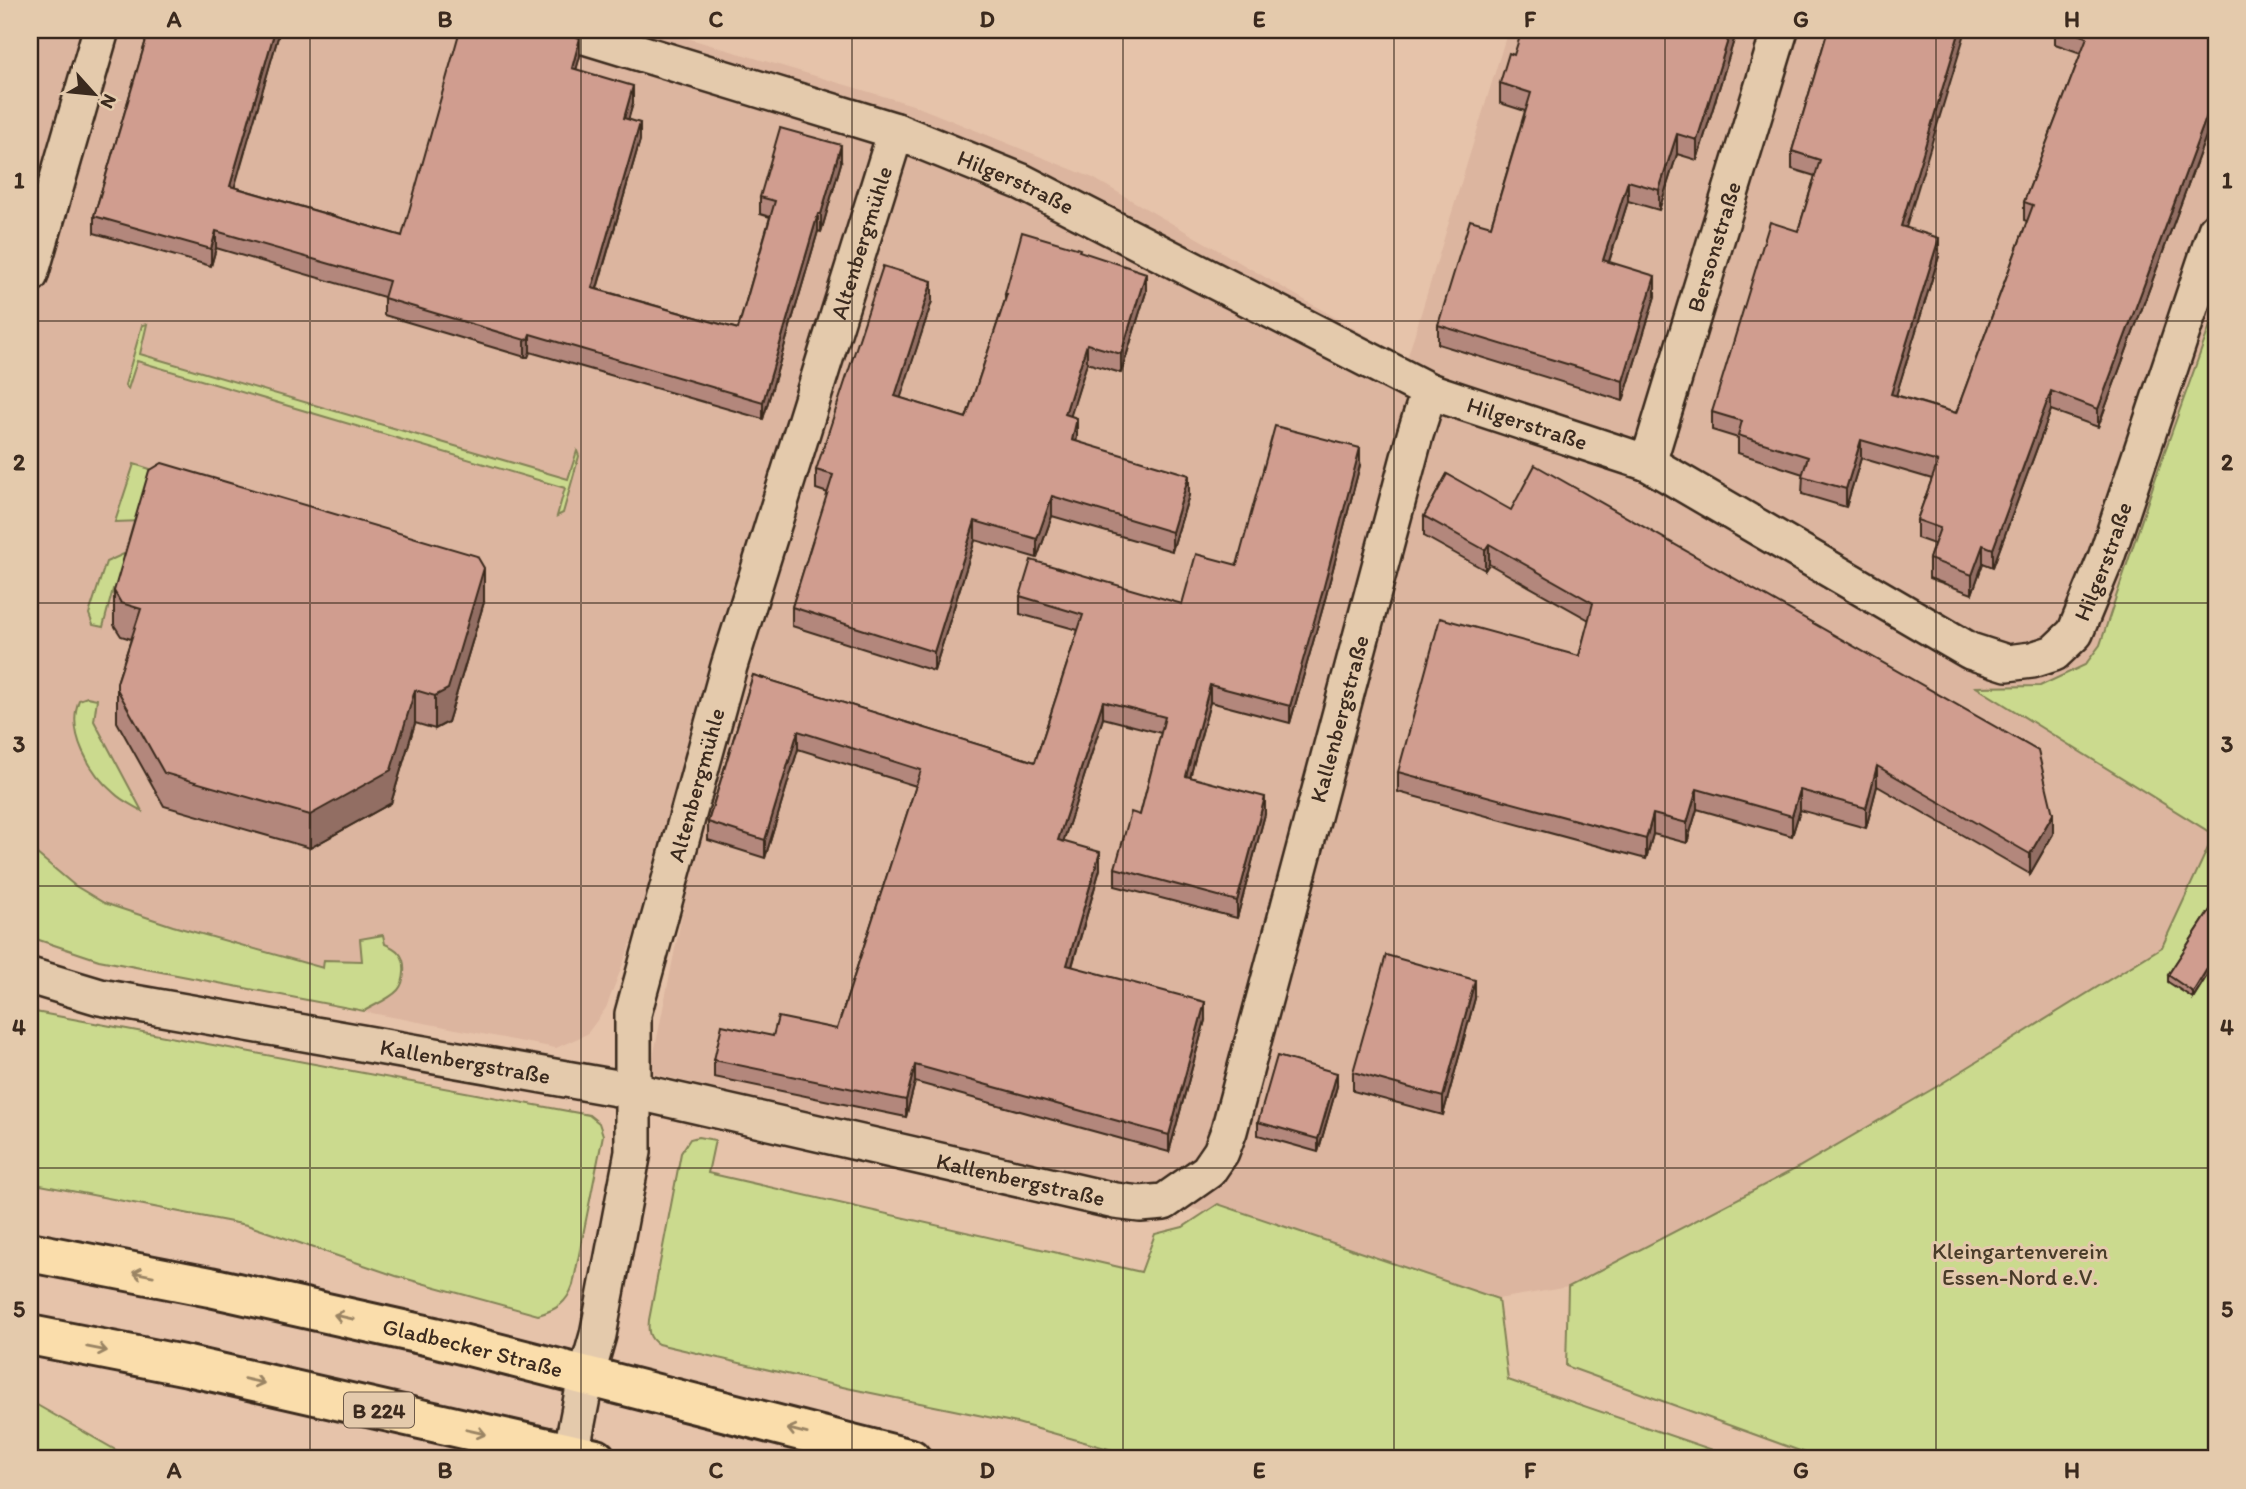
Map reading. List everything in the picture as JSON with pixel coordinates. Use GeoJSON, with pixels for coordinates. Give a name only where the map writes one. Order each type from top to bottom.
{"type":"FeatureCollection","features":[{"type":"Feature","properties":{"kind":"main road","name":"Gladbecker Straße"},"geometry":{"type":"LineString","coordinates":[[30,1252],[210,1287],[434,1338],[911,1459]]}},
{"type":"Feature","properties":{"kind":"main road","name":"B 224"},"geometry":{"type":"LineString","coordinates":[[30,1335],[188,1366],[584,1457]]}},
{"type":"Feature","properties":{"kind":"street"},"geometry":{"type":"LineString","coordinates":[[30,275],[101,30]]}},
{"type":"Feature","properties":{"kind":"street","name":"Hilgerstraße"},"geometry":{"type":"LineString","coordinates":[[565,30],[896,131],[1022,182],[1429,391],[1648,463],[1970,651],[2007,663],[2032,660],[2054,653],[2075,633],[2090,599],[2216,230]]}},
{"type":"Feature","properties":{"kind":"street","name":"Bersonstraße"},"geometry":{"type":"LineString","coordinates":[[1648,463],[1780,30]]}},
{"type":"Feature","properties":{"kind":"street","name":"Altenbergmühle"},"geometry":{"type":"LineString","coordinates":[[584,1457],[586,1377],[598,1335],[633,1152],[633,1014],[729,666],[896,131]]}},
{"type":"Feature","properties":{"kind":"street","name":"Kallenbergstraße"},"geometry":{"type":"LineString","coordinates":[[30,976],[100,997],[634,1091],[1115,1201],[1140,1204],[1164,1202],[1208,1171],[1221,1152],[1228,1131],[1429,391]]}},
{"type":"Feature","properties":{"kind":"shaded area"},"geometry":{"type":"Polygon","coordinates":[[[30,30],[660,30],[913,105],[1093,178],[1407,359],[1508,30],[2216,30],[2216,309],[2100,645],[2085,665],[2040,686],[1977,687],[2215,835],[2162,947],[1936,1087],[1799,1167],[1568,1287],[1498,1299],[1141,1193],[650,1073],[727,692],[606,1008],[587,1034],[556,1048],[97,961],[30,938],[30,30]]]}},
{"type":"Feature","properties":{"kind":"green space","name":"Kleingartenverein Essen-Nord e.V."},"geometry":{"type":"Polygon","coordinates":[[[2216,309],[2216,1459],[1822,1459],[1566,1366],[1568,1287],[1799,1167],[1936,1087],[2162,947],[2214,835],[1976,687],[2040,686],[2085,665],[2100,645],[2216,309]]]}},
{"type":"Feature","properties":{"kind":"green space"},"geometry":{"type":"Polygon","coordinates":[[[147,324],[140,354],[568,479],[577,451],[579,456],[563,513],[557,516],[565,488],[137,361],[128,389],[125,385],[142,325],[147,324]]]}},
{"type":"Feature","properties":{"kind":"green space"},"geometry":{"type":"Polygon","coordinates":[[[134,464],[208,487],[142,521],[115,522],[134,464]]]}},
{"type":"Feature","properties":{"kind":"green space"},"geometry":{"type":"Polygon","coordinates":[[[126,553],[118,591],[113,589],[103,627],[93,625],[89,614],[106,562],[126,553]]]}},
{"type":"Feature","properties":{"kind":"green space"},"geometry":{"type":"Polygon","coordinates":[[[87,697],[97,699],[94,721],[142,811],[105,785],[83,751],[78,738],[76,712],[79,700],[87,697]]]}},
{"type":"Feature","properties":{"kind":"green space"},"geometry":{"type":"Polygon","coordinates":[[[30,848],[74,885],[104,903],[173,926],[323,968],[324,960],[362,961],[360,939],[383,935],[385,944],[402,957],[402,982],[391,996],[364,1011],[99,960],[30,937],[30,848]]]}},
{"type":"Feature","properties":{"kind":"green space"},"geometry":{"type":"Polygon","coordinates":[[[30,1011],[589,1115],[599,1123],[603,1135],[573,1285],[568,1297],[550,1311],[538,1315],[396,1276],[247,1225],[30,1183],[30,1011]]]}},
{"type":"Feature","properties":{"kind":"green space"},"geometry":{"type":"Polygon","coordinates":[[[698,1137],[715,1140],[708,1173],[1141,1272],[1155,1234],[1183,1227],[1218,1204],[1498,1299],[1508,1380],[1739,1459],[1144,1459],[1017,1423],[847,1388],[658,1344],[649,1334],[649,1320],[681,1153],[690,1139],[698,1137]]]}},
{"type":"Feature","properties":{"kind":"green space"},"geometry":{"type":"Polygon","coordinates":[[[30,1401],[128,1457],[140,1459],[30,1459],[30,1401]]]}},
{"type":"Feature","properties":{"kind":"building"},"geometry":{"type":"Polygon","coordinates":[[[149,30],[275,30],[230,186],[402,236],[460,30],[552,30],[580,38],[572,68],[633,86],[624,118],[640,123],[592,288],[738,329],[775,201],[760,197],[780,128],[841,145],[763,402],[530,334],[525,340],[384,298],[389,281],[216,231],[211,249],[94,216],[149,30]]]}},
{"type":"Feature","properties":{"kind":"building"},"geometry":{"type":"Polygon","coordinates":[[[1522,30],[1731,30],[1697,140],[1677,134],[1659,190],[1628,181],[1603,260],[1655,276],[1623,381],[1438,325],[1470,220],[1491,226],[1531,93],[1500,83],[1509,53],[1514,55],[1522,30]]]}},
{"type":"Feature","properties":{"kind":"building"},"geometry":{"type":"Polygon","coordinates":[[[1828,30],[1960,30],[1901,226],[1939,238],[1891,394],[1956,413],[2033,205],[2024,202],[2087,37],[2066,30],[2216,30],[2216,91],[2098,409],[2051,391],[1993,549],[1983,545],[1972,575],[1929,559],[1940,528],[1917,520],[1938,462],[1861,440],[1846,489],[1802,476],[1808,457],[1738,435],[1742,421],[1712,412],[1770,222],[1798,231],[1820,160],[1792,151],[1828,30]]]}},
{"type":"Feature","properties":{"kind":"building"},"geometry":{"type":"Polygon","coordinates":[[[1022,232],[1146,273],[1121,354],[1087,344],[1065,414],[1077,418],[1072,440],[1189,475],[1172,532],[1052,496],[1037,539],[975,521],[934,652],[792,607],[833,475],[816,470],[883,266],[932,281],[895,396],[966,418],[1007,294],[1022,232]]]}},
{"type":"Feature","properties":{"kind":"building"},"geometry":{"type":"Polygon","coordinates":[[[1275,426],[1360,448],[1290,706],[1210,685],[1186,776],[1265,797],[1237,901],[1115,868],[1131,812],[1140,815],[1165,717],[1103,701],[1058,840],[1100,852],[1067,965],[1205,1002],[1169,1135],[915,1065],[906,1100],[714,1060],[722,1025],[773,1036],[778,1017],[837,1029],[921,770],[798,731],[765,840],[708,822],[753,675],[1035,762],[1083,615],[1020,596],[1031,560],[1182,604],[1196,554],[1237,565],[1275,426]]]}},
{"type":"Feature","properties":{"kind":"building"},"geometry":{"type":"Polygon","coordinates":[[[162,463],[477,556],[484,568],[448,689],[435,696],[415,690],[391,770],[310,815],[164,773],[117,689],[141,609],[121,603],[114,591],[149,471],[162,463]]]}},
{"type":"Feature","properties":{"kind":"building"},"geometry":{"type":"Polygon","coordinates":[[[1535,465],[2038,751],[2053,814],[2030,854],[1877,766],[1866,808],[1800,790],[1792,816],[1697,789],[1687,823],[1653,814],[1646,839],[1398,772],[1440,618],[1579,656],[1593,603],[1489,544],[1485,550],[1424,516],[1447,474],[1511,510],[1535,465]]]}},
{"type":"Feature","properties":{"kind":"building"},"geometry":{"type":"Polygon","coordinates":[[[2216,901],[2216,954],[2193,992],[2168,975],[2216,901]]]}},
{"type":"Feature","properties":{"kind":"building"},"geometry":{"type":"Polygon","coordinates":[[[1386,955],[1475,980],[1443,1097],[1353,1072],[1386,955]]]}},
{"type":"Feature","properties":{"kind":"building"},"geometry":{"type":"Polygon","coordinates":[[[1277,1056],[1337,1073],[1318,1139],[1258,1122],[1277,1056]]]}}]}
